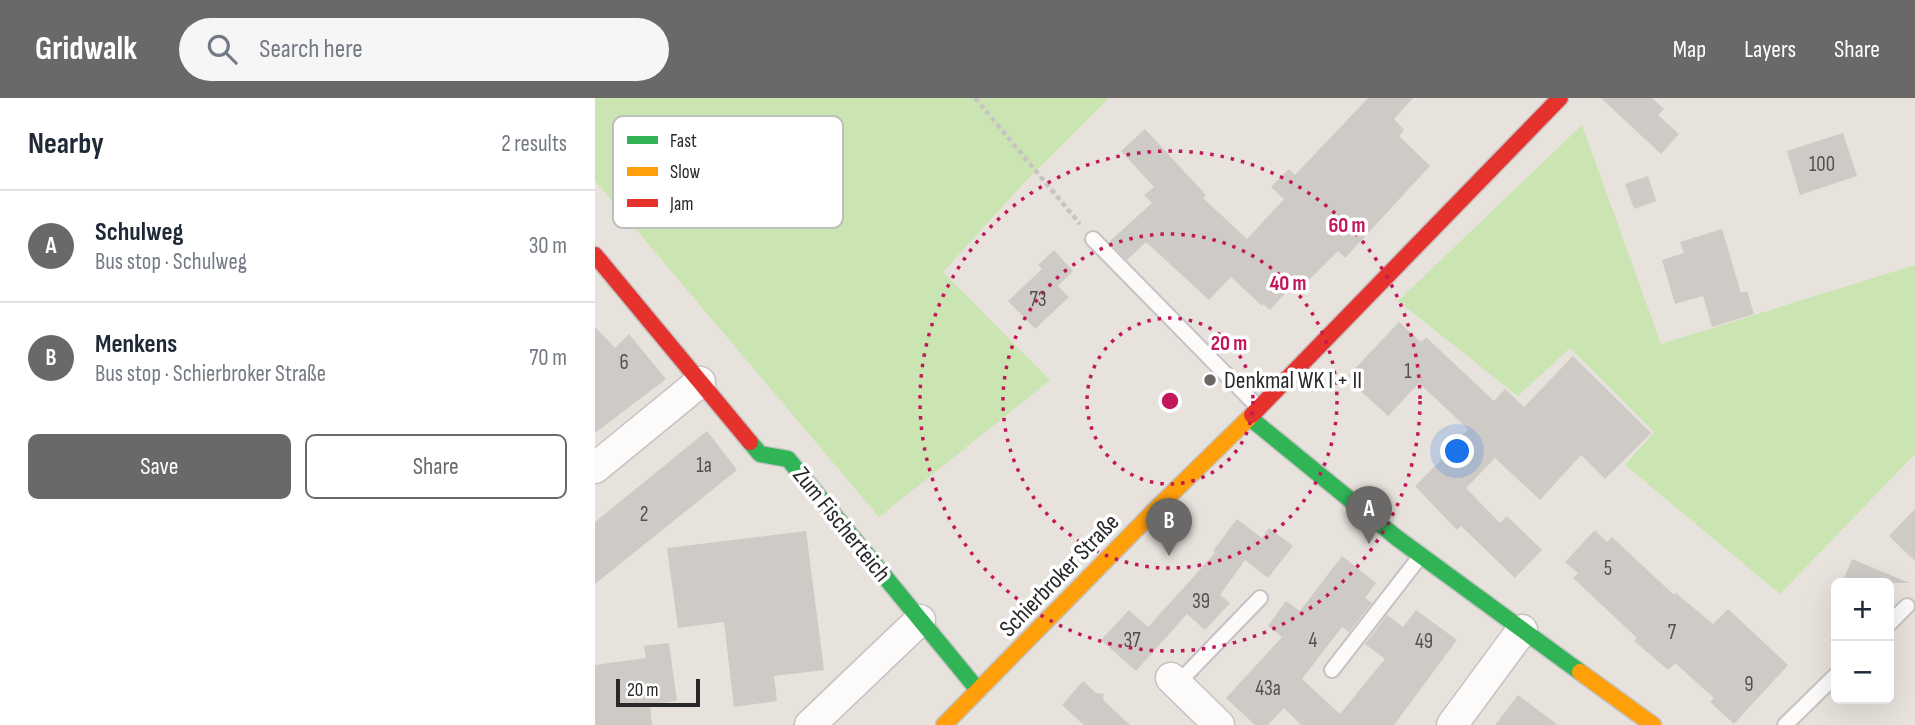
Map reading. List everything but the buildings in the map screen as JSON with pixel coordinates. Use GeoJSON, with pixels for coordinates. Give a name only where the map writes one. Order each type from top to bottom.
{"type":"FeatureCollection","features":[{"type":"Feature","properties":{"kind":"street","name":"Schierbroker Straße"},"geometry":{"type":"LineString","coordinates":[[944,725],[1254,413],[1560,98]]}},
{"type":"Feature","properties":{"kind":"street","name":"Zum Fischerteich"},"geometry":{"type":"LineString","coordinates":[[595,255],[760,454],[788,458],[978,690]]}},
{"type":"Feature","properties":{"kind":"street"},"geometry":{"type":"LineString","coordinates":[[595,468],[700,382]]}},
{"type":"Feature","properties":{"kind":"street"},"geometry":{"type":"LineString","coordinates":[[1254,413],[1334,490],[1420,556],[1653,725]]}},
{"type":"Feature","properties":{"kind":"street"},"geometry":{"type":"LineString","coordinates":[[810,725],[920,620]]}},
{"type":"Feature","properties":{"kind":"street"},"geometry":{"type":"LineString","coordinates":[[1452,725],[1522,630]]}},
{"type":"Feature","properties":{"kind":"street"},"geometry":{"type":"LineString","coordinates":[[1174,681],[1219,725]]}},
{"type":"Feature","properties":{"kind":"lane"},"geometry":{"type":"LineString","coordinates":[[1093,239],[1254,413]]}},
{"type":"Feature","properties":{"kind":"lane"},"geometry":{"type":"LineString","coordinates":[[1332,670],[1420,556]]}},
{"type":"Feature","properties":{"kind":"lane"},"geometry":{"type":"LineString","coordinates":[[1174,681],[1260,598]]}},
{"type":"Feature","properties":{"kind":"lane"},"geometry":{"type":"LineString","coordinates":[[1894,619],[1907,607]]}},
{"type":"Feature","properties":{"kind":"lane"},"geometry":{"type":"LineString","coordinates":[[1785,725],[1831,680]]}},
{"type":"Feature","properties":{"kind":"path"},"geometry":{"type":"LineString","coordinates":[[975,98],[1093,239]]}},
{"type":"Feature","properties":{"kind":"green space"},"geometry":{"type":"Polygon","coordinates":[[[595,98],[1109,98],[1023,184],[943,272],[1050,380],[879,517],[635,228],[843,228],[843,116],[613,116],[613,202],[595,181],[595,98]]]}},
{"type":"Feature","properties":{"kind":"green space"},"geometry":{"type":"Polygon","coordinates":[[[1582,125],[1661,344],[1915,265],[1915,454],[1780,594],[1625,465],[1654,432],[1570,348],[1518,396],[1398,301],[1582,125]]]}},
{"type":"Feature","properties":{"kind":"traffic: fast"},"geometry":{"type":"LineString","coordinates":[[1250,418],[1397,538],[1580,672]]}},
{"type":"Feature","properties":{"kind":"traffic: fast"},"geometry":{"type":"LineString","coordinates":[[750,442],[760,454],[788,459],[978,690]]}},
{"type":"Feature","properties":{"kind":"traffic: slow"},"geometry":{"type":"LineString","coordinates":[[944,725],[1252,415]]}},
{"type":"Feature","properties":{"kind":"traffic: slow"},"geometry":{"type":"LineString","coordinates":[[1580,672],[1653,725]]}},
{"type":"Feature","properties":{"kind":"traffic: jam"},"geometry":{"type":"LineString","coordinates":[[1252,415],[1560,98]]}},
{"type":"Feature","properties":{"kind":"traffic: jam"},"geometry":{"type":"LineString","coordinates":[[595,255],[750,442]]}},
{"type":"Feature","properties":{"kind":"place","name":"Denkmal WK I + II"},"geometry":{"type":"Point","coordinates":[1210,380]}},
{"type":"Feature","properties":{"kind":"place","name":"Schulweg"},"geometry":{"type":"Point","coordinates":[1369,544]}},
{"type":"Feature","properties":{"kind":"place","name":"Menkens"},"geometry":{"type":"Point","coordinates":[1169,556]}}]}
